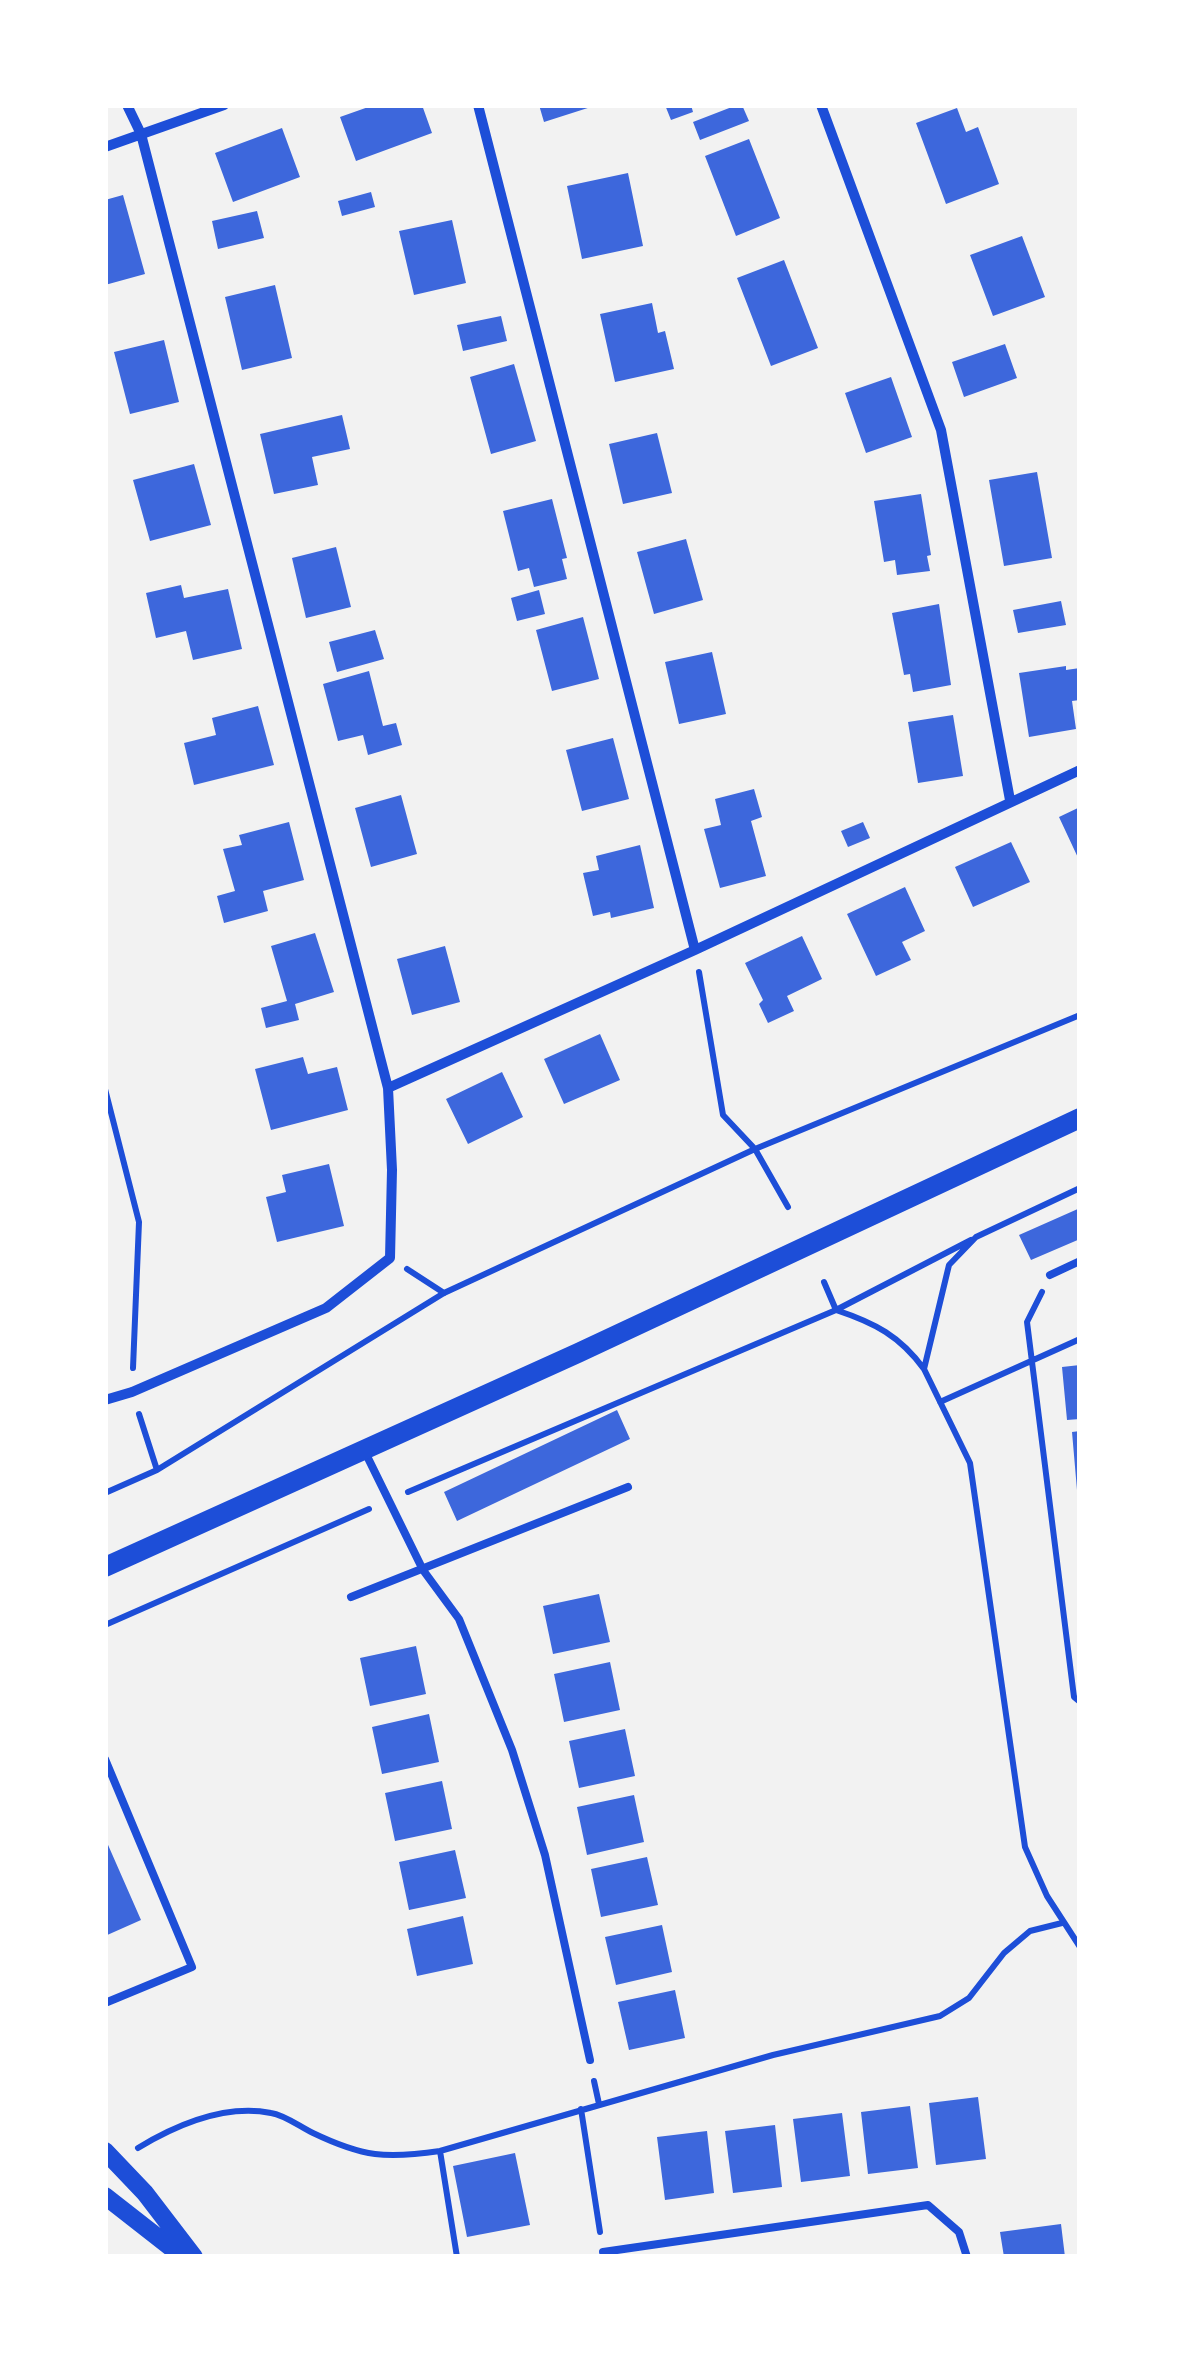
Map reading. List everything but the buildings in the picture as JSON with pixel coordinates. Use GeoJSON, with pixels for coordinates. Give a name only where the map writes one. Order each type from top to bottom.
{"type":"FeatureCollection","features":[{"type":"Feature","properties":{"kind":"main road"},"geometry":{"type":"LineString","coordinates":[[105,1567],[596,1345],[1080,1118]]}},
{"type":"Feature","properties":{"kind":"street"},"geometry":{"type":"LineString","coordinates":[[105,1400],[326,1308],[390,1258],[392,1170],[388,1088],[141,134],[127,105]]}},
{"type":"Feature","properties":{"kind":"street"},"geometry":{"type":"LineString","coordinates":[[105,147],[224,105]]}},
{"type":"Feature","properties":{"kind":"street"},"geometry":{"type":"LineString","coordinates":[[478,105],[696,950]]}},
{"type":"Feature","properties":{"kind":"street"},"geometry":{"type":"LineString","coordinates":[[821,105],[942,430],[1010,800]]}},
{"type":"Feature","properties":{"kind":"street"},"geometry":{"type":"LineString","coordinates":[[388,1088],[696,950],[1080,770]]}},
{"type":"Feature","properties":{"kind":"street"},"geometry":{"type":"LineString","coordinates":[[105,2151],[145,2192],[194,2257]]}},
{"type":"Feature","properties":{"kind":"street"},"geometry":{"type":"LineString","coordinates":[[105,2196],[183,2257]]}},
{"type":"Feature","properties":{"kind":"lane"},"geometry":{"type":"LineString","coordinates":[[1050,1275],[1080,1262]]}},
{"type":"Feature","properties":{"kind":"lane"},"geometry":{"type":"LineString","coordinates":[[364,1450],[423,1570],[460,1619],[512,1750],[545,1855],[590,2060]]}},
{"type":"Feature","properties":{"kind":"lane"},"geometry":{"type":"LineString","coordinates":[[351,1597],[628,1486]]}},
{"type":"Feature","properties":{"kind":"lane"},"geometry":{"type":"LineString","coordinates":[[105,1760],[192,1967],[105,2002]]}},
{"type":"Feature","properties":{"kind":"lane"},"geometry":{"type":"LineString","coordinates":[[603,2252],[928,2206],[959,2232],[966,2257]]}},
{"type":"Feature","properties":{"kind":"path"},"geometry":{"type":"LineString","coordinates":[[696,950],[723,1116],[754,1150],[788,1207]]}},
{"type":"Feature","properties":{"kind":"path"},"geometry":{"type":"LineString","coordinates":[[105,1493],[157,1470],[444,1293],[754,1150],[1080,1014]]}},
{"type":"Feature","properties":{"kind":"path"},"geometry":{"type":"LineString","coordinates":[[105,1089],[138,1222],[132,1392],[157,1470]]}},
{"type":"Feature","properties":{"kind":"path"},"geometry":{"type":"LineString","coordinates":[[105,1624],[836,1310],[1080,1188]]}},
{"type":"Feature","properties":{"kind":"path"},"geometry":{"type":"LineString","coordinates":[[924,1369],[949,1265],[976,1237]]}},
{"type":"Feature","properties":{"kind":"path"},"geometry":{"type":"LineString","coordinates":[[390,1258],[444,1293]]}},
{"type":"Feature","properties":{"kind":"path"},"geometry":{"type":"LineString","coordinates":[[1050,1275],[1027,1322],[1074,1697],[1080,1702]]}},
{"type":"Feature","properties":{"kind":"path"},"geometry":{"type":"LineString","coordinates":[[824,1282],[836,1310],[865,1320],[906,1344],[924,1369],[970,1463],[1025,1848],[1046,1896],[1080,1948]]}},
{"type":"Feature","properties":{"kind":"path"},"geometry":{"type":"LineString","coordinates":[[940,1402],[1080,1339]]}},
{"type":"Feature","properties":{"kind":"path"},"geometry":{"type":"LineString","coordinates":[[581,2109],[603,2252]]}},
{"type":"Feature","properties":{"kind":"path"},"geometry":{"type":"LineString","coordinates":[[440,2151],[458,2257]]}}]}
